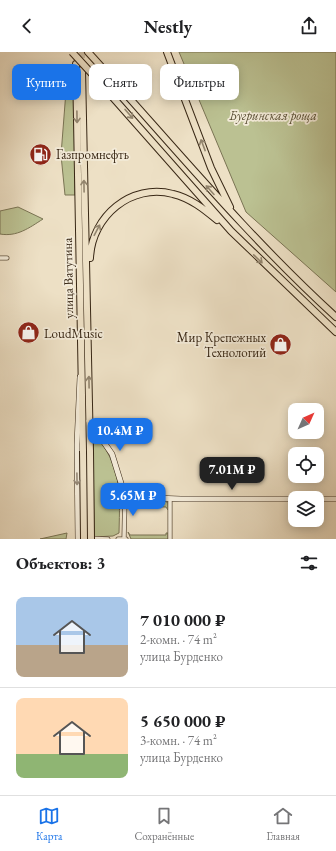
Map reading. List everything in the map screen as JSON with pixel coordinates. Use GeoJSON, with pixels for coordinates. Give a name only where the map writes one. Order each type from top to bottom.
{"type":"FeatureCollection","features":[{"type":"Feature","properties":{"kind":"main road"},"geometry":{"type":"LineString","coordinates":[[72,52],[231,232]]}},
{"type":"Feature","properties":{"kind":"main road"},"geometry":{"type":"LineString","coordinates":[[88,52],[237,219],[336,317]]}},
{"type":"Feature","properties":{"kind":"main road"},"geometry":{"type":"LineString","coordinates":[[167,52],[222,194],[237,219]]}},
{"type":"Feature","properties":{"kind":"main road","name":"улица Ватутина"},"geometry":{"type":"LineString","coordinates":[[80,539],[89,421],[82,70]]}},
{"type":"Feature","properties":{"kind":"main road","name":"улица Ватутина"},"geometry":{"type":"LineString","coordinates":[[76,100],[80,370],[91,539]]}},
{"type":"Feature","properties":{"kind":"main road"},"geometry":{"type":"LineString","coordinates":[[87,281],[90,246],[96,231],[104,218],[113,208],[131,197],[146,192],[160,191],[174,194],[200,206],[231,232],[336,332]]}},
{"type":"Feature","properties":{"kind":"street"},"geometry":{"type":"LineString","coordinates":[[0,258],[7,258]]}},
{"type":"Feature","properties":{"kind":"street"},"geometry":{"type":"LineString","coordinates":[[80,370],[77,418],[80,539],[108,539]]}},
{"type":"Feature","properties":{"kind":"street"},"geometry":{"type":"LineString","coordinates":[[89,421],[112,454],[125,496],[125,538],[118,539]]}},
{"type":"Feature","properties":{"kind":"street"},"geometry":{"type":"LineString","coordinates":[[125,496],[170,499],[288,499]]}},
{"type":"Feature","properties":{"kind":"street"},"geometry":{"type":"LineString","coordinates":[[170,499],[170,539]]}},
{"type":"Feature","properties":{"kind":"street"},"geometry":{"type":"LineString","coordinates":[[324,499],[336,499]]}},
{"type":"Feature","properties":{"kind":"green space","name":"Бугринская роща"},"geometry":{"type":"Polygon","coordinates":[[[179,52],[336,52],[336,292],[246,212],[199,100],[239,100],[239,64],[184,64],[179,52]]]}},
{"type":"Feature","properties":{"kind":"green space"},"geometry":{"type":"Polygon","coordinates":[[[65,100],[74,100],[75,195],[65,195],[61,155],[65,100]]]}},
{"type":"Feature","properties":{"kind":"green space"},"geometry":{"type":"Polygon","coordinates":[[[18,207],[43,219],[17,233],[6,235],[0,234],[0,211],[18,207]]]}},
{"type":"Feature","properties":{"kind":"green space"},"geometry":{"type":"Polygon","coordinates":[[[93,431],[109,456],[117,479],[119,491],[119,533],[113,536],[94,537],[93,431]]]}},
{"type":"Feature","properties":{"kind":"green space"},"geometry":{"type":"Polygon","coordinates":[[[133,500],[165,501],[168,503],[168,510],[166,507],[133,506],[133,500]]]}},
{"type":"Feature","properties":{"kind":"green space"},"geometry":{"type":"Polygon","coordinates":[[[128,532],[130,535],[166,535],[166,533],[168,533],[168,539],[131,539],[128,532]]]}},
{"type":"Feature","properties":{"kind":"green space"},"geometry":{"type":"Polygon","coordinates":[[[67,533],[66,539],[40,539],[67,533]]]}},
{"type":"Feature","properties":{"kind":"tunnel"},"geometry":{"type":"LineString","coordinates":[[82,52],[82,65]]}},
{"type":"Feature","properties":{"kind":"place","name":"Газпромнефть"},"geometry":{"type":"Point","coordinates":[40,154]}},
{"type":"Feature","properties":{"kind":"place","name":"LoudMusic"},"geometry":{"type":"Point","coordinates":[29,333]}},
{"type":"Feature","properties":{"kind":"place","name":"Мир Крепежных Технологий"},"geometry":{"type":"Point","coordinates":[281,344]}}]}
